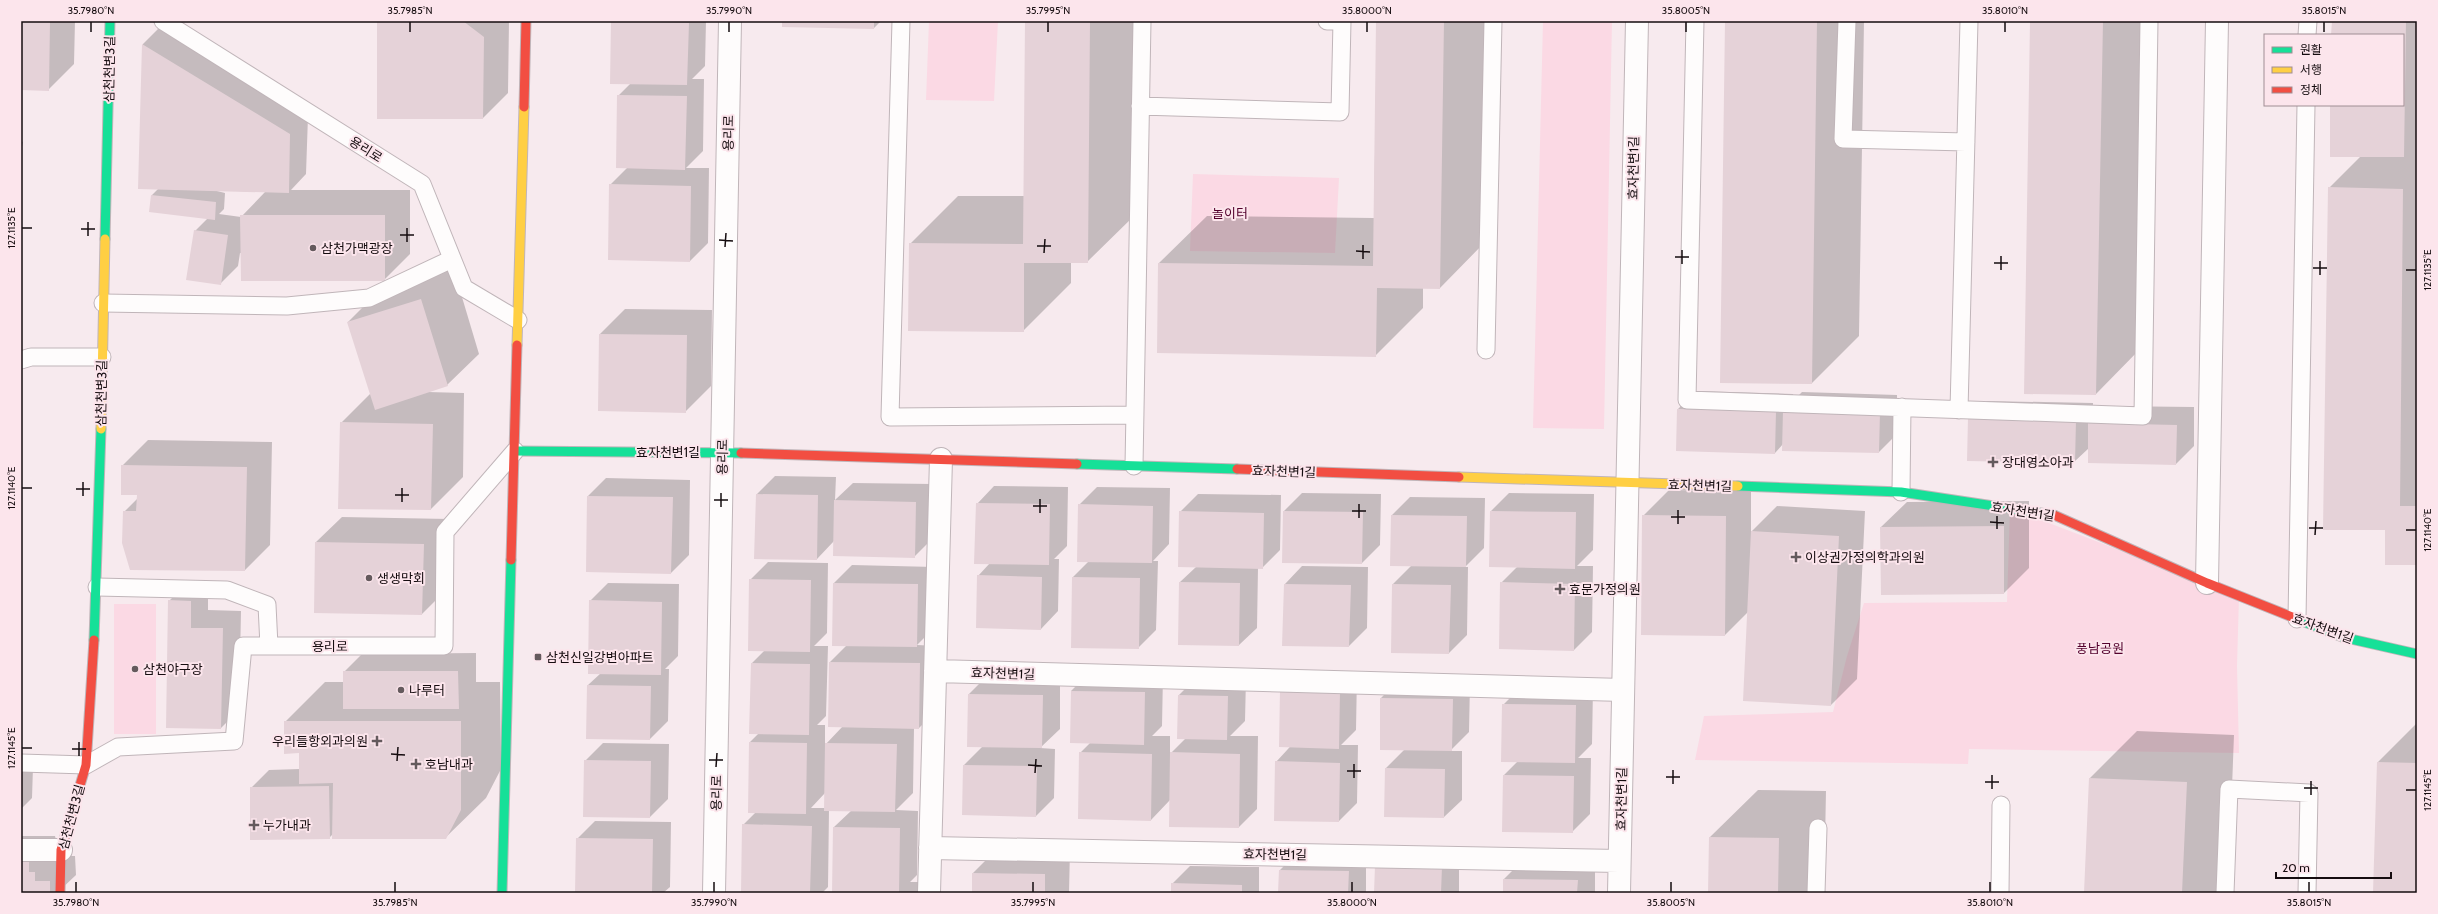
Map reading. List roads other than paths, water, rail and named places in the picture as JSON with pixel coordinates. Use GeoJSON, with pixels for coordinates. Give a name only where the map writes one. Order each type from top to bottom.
{"type":"FeatureCollection","features":[{"type":"Feature","properties":{"kind":"street","name":"삼천천변3길"},"geometry":{"type":"LineString","coordinates":[[60,893],[61,850],[86,765],[97,587],[110,21]]}},
{"type":"Feature","properties":{"kind":"street"},"geometry":{"type":"LineString","coordinates":[[502,893],[526,21]]}},
{"type":"Feature","properties":{"kind":"street","name":"용리로"},"geometry":{"type":"LineString","coordinates":[[714,893],[730,21]]}},
{"type":"Feature","properties":{"kind":"street","name":"효자천변1길"},"geometry":{"type":"LineString","coordinates":[[1619,893],[1637,21]]}},
{"type":"Feature","properties":{"kind":"street"},"geometry":{"type":"LineString","coordinates":[[2207,583],[2217,21]]}},
{"type":"Feature","properties":{"kind":"street","name":"효자천변1길"},"geometry":{"type":"LineString","coordinates":[[515,451],[722,452],[1902,492],[2057,515],[2207,583],[2342,637],[2417,654]]}},
{"type":"Feature","properties":{"kind":"street"},"geometry":{"type":"LineString","coordinates":[[929,893],[941,459]]}},
{"type":"Feature","properties":{"kind":"street","name":"효자천변1길"},"geometry":{"type":"LineString","coordinates":[[935,671],[1623,690]]}},
{"type":"Feature","properties":{"kind":"street","name":"효자천변1길"},"geometry":{"type":"LineString","coordinates":[[930,848],[1619,860]]}},
{"type":"Feature","properties":{"kind":"street"},"geometry":{"type":"LineString","coordinates":[[21,850],[61,850]]}},
{"type":"Feature","properties":{"kind":"lane","name":"용리로"},"geometry":{"type":"LineString","coordinates":[[164,21],[422,184],[464,288],[518,320]]}},
{"type":"Feature","properties":{"kind":"lane"},"geometry":{"type":"LineString","coordinates":[[901,21],[890,417],[1135,416]]}},
{"type":"Feature","properties":{"kind":"lane"},"geometry":{"type":"LineString","coordinates":[[1134,466],[1142,21]]}},
{"type":"Feature","properties":{"kind":"lane"},"geometry":{"type":"LineString","coordinates":[[1140,106],[1340,112],[1342,22],[1327,21]]}},
{"type":"Feature","properties":{"kind":"lane"},"geometry":{"type":"LineString","coordinates":[[1486,350],[1493,21]]}},
{"type":"Feature","properties":{"kind":"lane"},"geometry":{"type":"LineString","coordinates":[[1695,21],[1687,400],[2143,416],[2149,21]]}},
{"type":"Feature","properties":{"kind":"lane"},"geometry":{"type":"LineString","coordinates":[[1847,21],[1843,139],[1966,142]]}},
{"type":"Feature","properties":{"kind":"lane"},"geometry":{"type":"LineString","coordinates":[[1959,410],[1970,21]]}},
{"type":"Feature","properties":{"kind":"lane"},"geometry":{"type":"LineString","coordinates":[[2307,34],[2308,21]]}},
{"type":"Feature","properties":{"kind":"lane"},"geometry":{"type":"LineString","coordinates":[[2297,619],[2306,106]]}},
{"type":"Feature","properties":{"kind":"lane"},"geometry":{"type":"LineString","coordinates":[[103,303],[287,306],[368,298],[452,259]]}},
{"type":"Feature","properties":{"kind":"lane"},"geometry":{"type":"LineString","coordinates":[[21,360],[31,357],[102,357]]}},
{"type":"Feature","properties":{"kind":"lane"},"geometry":{"type":"LineString","coordinates":[[1902,407],[1902,492]]}},
{"type":"Feature","properties":{"kind":"lane","name":"용리로"},"geometry":{"type":"LineString","coordinates":[[86,765],[118,748],[234,741],[243,646],[444,646],[445,532],[515,451]]}},
{"type":"Feature","properties":{"kind":"lane"},"geometry":{"type":"LineString","coordinates":[[97,587],[227,590],[267,605],[269,646]]}},
{"type":"Feature","properties":{"kind":"lane","name":"삼천천변3길"},"geometry":{"type":"LineString","coordinates":[[21,763],[86,765]]}},
{"type":"Feature","properties":{"kind":"lane"},"geometry":{"type":"LineString","coordinates":[[2226,893],[2229,789],[2309,792],[2307,893]]}},
{"type":"Feature","properties":{"kind":"lane"},"geometry":{"type":"LineString","coordinates":[[2000,893],[2001,805]]}},
{"type":"Feature","properties":{"kind":"lane"},"geometry":{"type":"LineString","coordinates":[[1816,893],[1818,828]]}},
{"type":"Feature","properties":{"kind":"place","name":"삼천가맥광장"},"geometry":{"type":"Point","coordinates":[313,248]}},
{"type":"Feature","properties":{"kind":"place","name":"장대영소아과"},"geometry":{"type":"Point","coordinates":[1993,462]}},
{"type":"Feature","properties":{"kind":"place","name":"이상권가정의학과의원"},"geometry":{"type":"Point","coordinates":[1796,557]}},
{"type":"Feature","properties":{"kind":"place","name":"생생막회"},"geometry":{"type":"Point","coordinates":[369,578]}},
{"type":"Feature","properties":{"kind":"place","name":"효문가정의원"},"geometry":{"type":"Point","coordinates":[1560,589]}},
{"type":"Feature","properties":{"kind":"place","name":"삼천신일강변아파트"},"geometry":{"type":"Point","coordinates":[538,657]}},
{"type":"Feature","properties":{"kind":"place","name":"삼천야구장"},"geometry":{"type":"Point","coordinates":[135,669]}},
{"type":"Feature","properties":{"kind":"place","name":"나루터"},"geometry":{"type":"Point","coordinates":[401,690]}},
{"type":"Feature","properties":{"kind":"place","name":"우리들항외과의원"},"geometry":{"type":"Point","coordinates":[377,741]}},
{"type":"Feature","properties":{"kind":"place","name":"호남내과"},"geometry":{"type":"Point","coordinates":[416,764]}},
{"type":"Feature","properties":{"kind":"place","name":"누가내과"},"geometry":{"type":"Point","coordinates":[254,825]}},
{"type":"Feature","properties":{"kind":"park label","name":"놀이터"},"geometry":{"type":"Point","coordinates":[1230,213]}},
{"type":"Feature","properties":{"kind":"park label","name":"풍남공원"},"geometry":{"type":"Point","coordinates":[2100,648]}}]}
